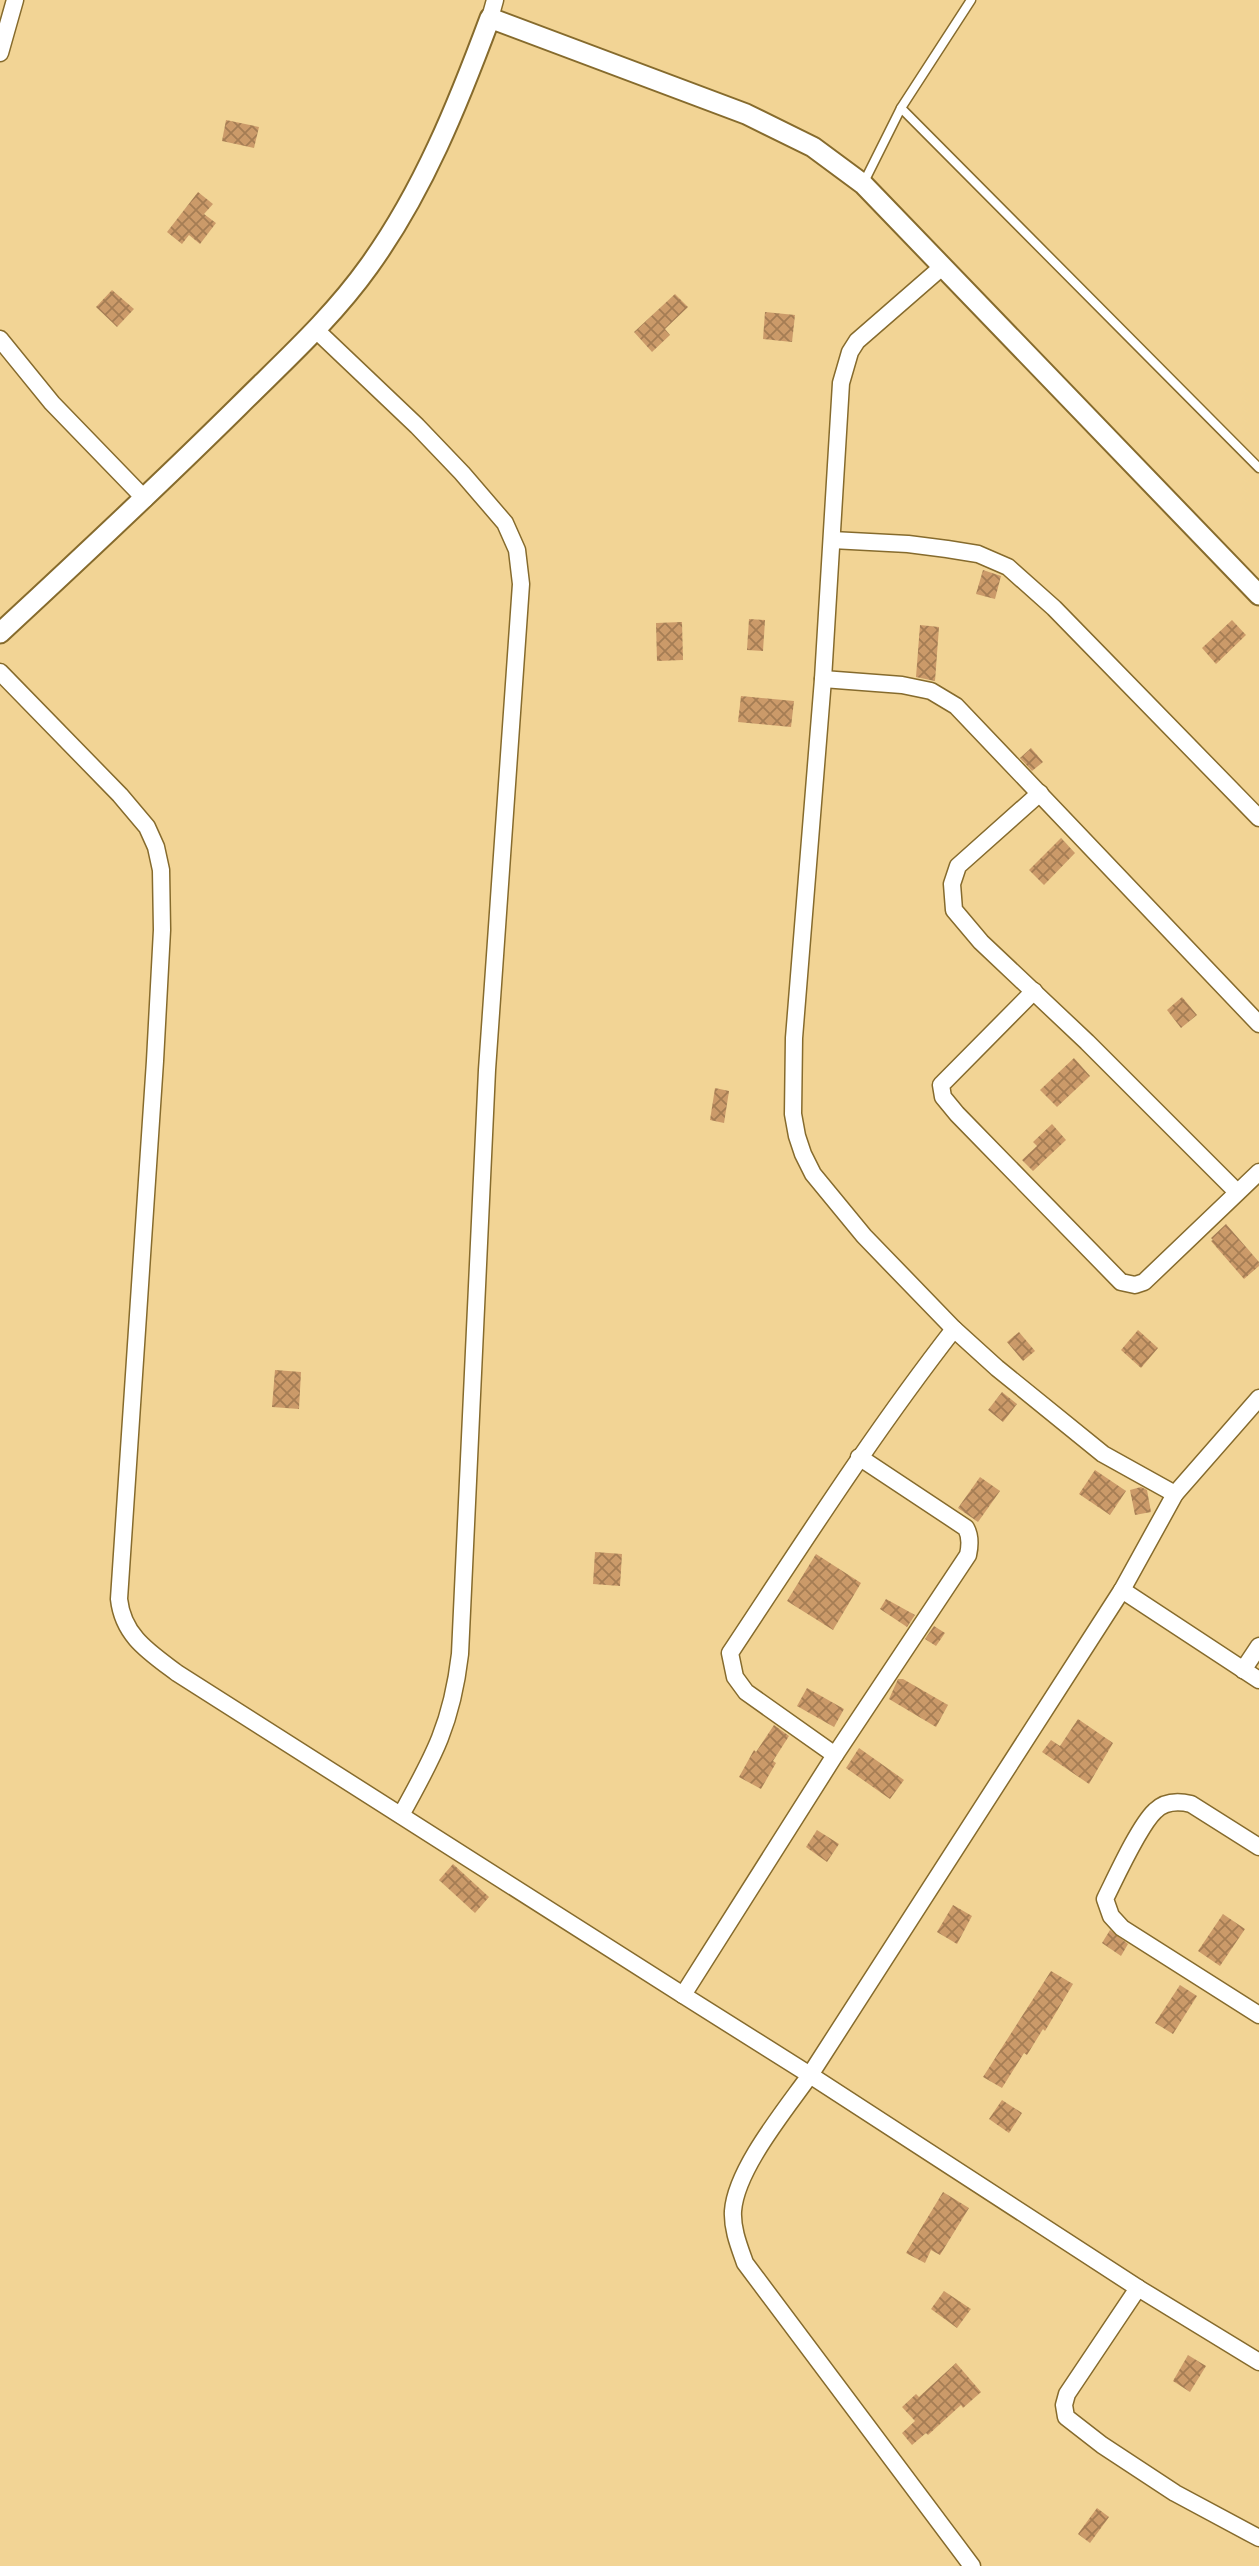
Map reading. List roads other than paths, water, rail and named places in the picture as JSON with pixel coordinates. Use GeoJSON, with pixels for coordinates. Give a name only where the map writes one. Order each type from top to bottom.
{"type":"FeatureCollection","features":[{"type":"Feature","properties":{"kind":"street"},"geometry":{"type":"LineString","coordinates":[[0,53],[15,0]]}},
{"type":"Feature","properties":{"kind":"street"},"geometry":{"type":"LineString","coordinates":[[0,633],[145,499],[316,330],[369,266],[412,198],[460,97],[492,9],[746,114],[813,147],[863,184],[1259,595]]}},
{"type":"Feature","properties":{"kind":"street"},"geometry":{"type":"LineString","coordinates":[[942,267],[857,341],[844,366],[839,400],[823,679],[794,1038],[793,1114],[797,1136],[803,1154],[822,1184],[864,1236],[954,1329],[997,1368],[1103,1454],[1175,1494]]}},
{"type":"Feature","properties":{"kind":"street"},"geometry":{"type":"LineString","coordinates":[[316,330],[417,426],[505,523],[517,551],[521,584],[487,1070],[460,1654],[452,1708],[444,1734],[401,1815]]}},
{"type":"Feature","properties":{"kind":"street"},"geometry":{"type":"LineString","coordinates":[[0,339],[52,403],[145,499]]}},
{"type":"Feature","properties":{"kind":"street"},"geometry":{"type":"LineString","coordinates":[[832,541],[908,544],[978,554],[1008,567],[1055,608],[1259,818]]}},
{"type":"Feature","properties":{"kind":"street"},"geometry":{"type":"LineString","coordinates":[[0,672],[120,795],[147,827],[156,847],[161,870],[162,930],[155,1061],[120,1599],[121,1614],[133,1637],[177,1672],[810,2075],[1138,2288],[1259,2362]]}},
{"type":"Feature","properties":{"kind":"street"},"geometry":{"type":"LineString","coordinates":[[823,679],[902,685],[931,691],[956,706],[1259,1024]]}},
{"type":"Feature","properties":{"kind":"street"},"geometry":{"type":"LineString","coordinates":[[1040,793],[958,866],[951,893],[954,910],[962,922],[1237,1192]]}},
{"type":"Feature","properties":{"kind":"street"},"geometry":{"type":"LineString","coordinates":[[1034,991],[942,1085],[941,1094],[957,1114],[1121,1282],[1135,1285],[1144,1282],[1259,1172]]}},
{"type":"Feature","properties":{"kind":"street"},"geometry":{"type":"LineString","coordinates":[[835,1755],[746,1692],[735,1677],[730,1653],[859,1457],[954,1329]]}},
{"type":"Feature","properties":{"kind":"street"},"geometry":{"type":"LineString","coordinates":[[972,2566],[746,2263],[735,2236],[733,2208],[748,2167],[1122,1590],[1175,1494],[1259,1398]]}},
{"type":"Feature","properties":{"kind":"street"},"geometry":{"type":"LineString","coordinates":[[683,1995],[835,1755],[968,1555],[970,1538],[965,1528],[859,1457]]}},
{"type":"Feature","properties":{"kind":"street"},"geometry":{"type":"LineString","coordinates":[[1122,1590],[1259,1680]]}},
{"type":"Feature","properties":{"kind":"street"},"geometry":{"type":"LineString","coordinates":[[1243,1670],[1259,1646]]}},
{"type":"Feature","properties":{"kind":"street"},"geometry":{"type":"LineString","coordinates":[[1259,1847],[1191,1804],[1169,1803],[1153,1813],[1105,1899],[1111,1916],[1122,1928],[1259,2015]]}},
{"type":"Feature","properties":{"kind":"street"},"geometry":{"type":"LineString","coordinates":[[1138,2288],[1067,2394],[1064,2405],[1066,2417],[1102,2445],[1175,2493],[1259,2538]]}},
{"type":"Feature","properties":{"kind":"lane"},"geometry":{"type":"LineString","coordinates":[[863,184],[901,108],[971,0]]}},
{"type":"Feature","properties":{"kind":"lane"},"geometry":{"type":"LineString","coordinates":[[901,108],[1259,468]]}}]}
